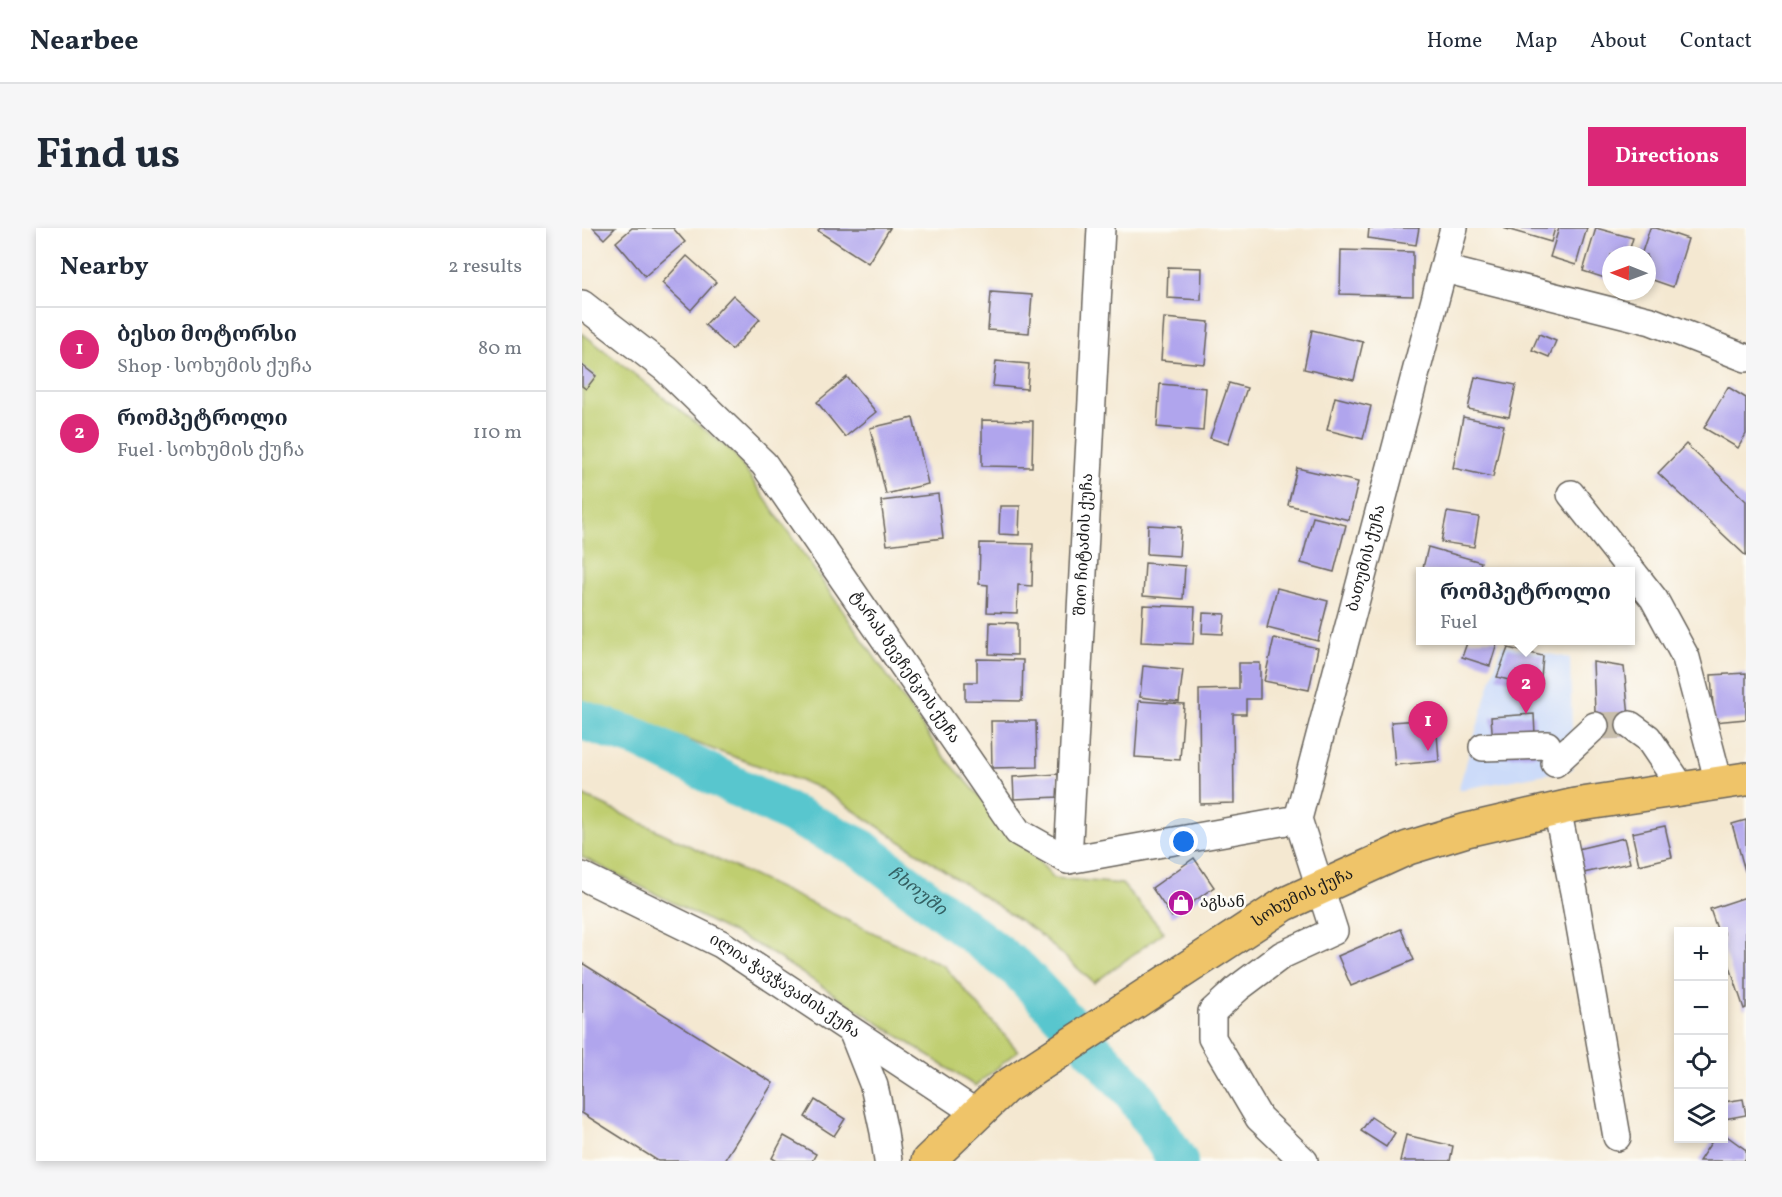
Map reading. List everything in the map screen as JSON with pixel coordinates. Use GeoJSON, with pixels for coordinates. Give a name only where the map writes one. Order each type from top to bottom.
{"type":"FeatureCollection","features":[{"type":"Feature","properties":{"kind":"highway","name":"სოხუმის ქუჩა"},"geometry":{"type":"LineString","coordinates":[[928,1161],[1004,1088],[1285,904],[1408,848],[1467,830],[1575,805],[1733,781]]}},
{"type":"Feature","properties":{"kind":"street","name":"შიო ჩიტაძის ქუჩა"},"geometry":{"type":"LineString","coordinates":[[1068,860],[1101,228]]}},
{"type":"Feature","properties":{"kind":"street","name":"ბათუმის ქუჩა"},"geometry":{"type":"LineString","coordinates":[[1298,819],[1454,228]]}},
{"type":"Feature","properties":{"kind":"street"},"geometry":{"type":"LineString","coordinates":[[1444,269],[1651,321],[1746,358]]}},
{"type":"Feature","properties":{"kind":"street","name":"ტარას შევჩენკოს ქუჩა"},"geometry":{"type":"LineString","coordinates":[[582,304],[666,369],[764,464],[1018,832],[1068,860]]}},
{"type":"Feature","properties":{"kind":"street"},"geometry":{"type":"LineString","coordinates":[[1572,494],[1629,567]]}},
{"type":"Feature","properties":{"kind":"street"},"geometry":{"type":"LineString","coordinates":[[1635,575],[1654,599],[1686,658],[1733,781]]}},
{"type":"Feature","properties":{"kind":"street"},"geometry":{"type":"LineString","coordinates":[[1630,725],[1648,738],[1677,781]]}},
{"type":"Feature","properties":{"kind":"street"},"geometry":{"type":"LineString","coordinates":[[1483,747],[1551,754],[1595,726]]}},
{"type":"Feature","properties":{"kind":"street"},"geometry":{"type":"LineString","coordinates":[[1557,809],[1617,1137]]}},
{"type":"Feature","properties":{"kind":"street"},"geometry":{"type":"LineString","coordinates":[[1068,860],[1298,819],[1334,931],[1282,955],[1238,988],[1212,1012],[1212,1038],[1259,1118],[1304,1161]]}},
{"type":"Feature","properties":{"kind":"street","name":"ილია ჭავჭავაძის ქუჩა"},"geometry":{"type":"LineString","coordinates":[[582,876],[721,944],[976,1113]]}},
{"type":"Feature","properties":{"kind":"street"},"geometry":{"type":"LineString","coordinates":[[853,1033],[874,1086],[885,1132],[888,1161]]}},
{"type":"Feature","properties":{"kind":"shaded area"},"geometry":{"type":"Polygon","coordinates":[[[1502,645],[1570,658],[1573,769],[1458,790],[1502,645]]]}},
{"type":"Feature","properties":{"kind":"green space"},"geometry":{"type":"Polygon","coordinates":[[[582,333],[733,452],[940,752],[1054,878],[1122,884],[1164,932],[1094,983],[1036,931],[820,788],[582,702],[582,333]]]}},
{"type":"Feature","properties":{"kind":"green space"},"geometry":{"type":"Polygon","coordinates":[[[582,795],[944,966],[1018,1051],[975,1086],[765,949],[582,857],[582,795]]]}},
{"type":"Feature","properties":{"kind":"building"},"geometry":{"type":"Polygon","coordinates":[[[593,228],[615,228],[604,239],[593,228]]]}},
{"type":"Feature","properties":{"kind":"building"},"geometry":{"type":"Polygon","coordinates":[[[632,228],[673,228],[685,242],[645,276],[616,242],[632,228]]]}},
{"type":"Feature","properties":{"kind":"building"},"geometry":{"type":"Polygon","coordinates":[[[820,228],[890,228],[868,263],[818,231],[820,228]]]}},
{"type":"Feature","properties":{"kind":"building"},"geometry":{"type":"Polygon","coordinates":[[[1369,228],[1419,228],[1416,245],[1368,238],[1369,228]]]}},
{"type":"Feature","properties":{"kind":"building"},"geometry":{"type":"Polygon","coordinates":[[[1503,228],[1555,228],[1551,242],[1503,228]]]}},
{"type":"Feature","properties":{"kind":"building"},"geometry":{"type":"Polygon","coordinates":[[[1559,228],[1587,228],[1576,265],[1550,257],[1559,228]]]}},
{"type":"Feature","properties":{"kind":"building"},"geometry":{"type":"Polygon","coordinates":[[[1596,228],[1633,238],[1631,246],[1602,246],[1602,277],[1583,271],[1596,228]]]}},
{"type":"Feature","properties":{"kind":"building"},"geometry":{"type":"Polygon","coordinates":[[[1650,228],[1688,239],[1673,287],[1656,281],[1656,246],[1644,246],[1650,228]]]}},
{"type":"Feature","properties":{"kind":"building"},"geometry":{"type":"Polygon","coordinates":[[[1341,250],[1413,252],[1413,296],[1340,294],[1341,250]]]}},
{"type":"Feature","properties":{"kind":"building"},"geometry":{"type":"Polygon","coordinates":[[[687,256],[716,282],[691,310],[662,283],[687,256]]]}},
{"type":"Feature","properties":{"kind":"building"},"geometry":{"type":"Polygon","coordinates":[[[1168,267],[1202,268],[1201,300],[1167,298],[1168,267]]]}},
{"type":"Feature","properties":{"kind":"building"},"geometry":{"type":"Polygon","coordinates":[[[991,292],[1032,295],[1029,333],[988,330],[991,292]]]}},
{"type":"Feature","properties":{"kind":"building"},"geometry":{"type":"Polygon","coordinates":[[[733,295],[760,319],[732,350],[705,325],[733,295]]]}},
{"type":"Feature","properties":{"kind":"building"},"geometry":{"type":"Polygon","coordinates":[[[1164,318],[1209,322],[1205,364],[1161,360],[1164,318]]]}},
{"type":"Feature","properties":{"kind":"building"},"geometry":{"type":"Polygon","coordinates":[[[1312,330],[1363,342],[1354,380],[1304,369],[1312,330]]]}},
{"type":"Feature","properties":{"kind":"building"},"geometry":{"type":"Polygon","coordinates":[[[1539,334],[1556,341],[1549,357],[1532,350],[1539,334]]]}},
{"type":"Feature","properties":{"kind":"building"},"geometry":{"type":"Polygon","coordinates":[[[996,361],[1029,364],[1027,389],[993,386],[996,361]]]}},
{"type":"Feature","properties":{"kind":"building"},"geometry":{"type":"Polygon","coordinates":[[[582,365],[596,376],[586,389],[582,386],[582,365]]]}},
{"type":"Feature","properties":{"kind":"building"},"geometry":{"type":"Polygon","coordinates":[[[847,377],[876,412],[845,437],[817,402],[847,377]]]}},
{"type":"Feature","properties":{"kind":"building"},"geometry":{"type":"Polygon","coordinates":[[[1475,377],[1516,385],[1509,417],[1468,409],[1475,377]]]}},
{"type":"Feature","properties":{"kind":"building"},"geometry":{"type":"Polygon","coordinates":[[[1229,383],[1247,388],[1228,444],[1210,438],[1229,383]]]}},
{"type":"Feature","properties":{"kind":"building"},"geometry":{"type":"Polygon","coordinates":[[[1160,384],[1206,388],[1203,431],[1157,427],[1160,384]]]}},
{"type":"Feature","properties":{"kind":"building"},"geometry":{"type":"Polygon","coordinates":[[[1728,387],[1746,398],[1746,434],[1738,448],[1704,428],[1728,387]]]}},
{"type":"Feature","properties":{"kind":"building"},"geometry":{"type":"Polygon","coordinates":[[[1335,397],[1371,406],[1363,439],[1327,430],[1335,397]]]}},
{"type":"Feature","properties":{"kind":"building"},"geometry":{"type":"Polygon","coordinates":[[[1463,417],[1504,425],[1493,477],[1453,468],[1463,417]]]}},
{"type":"Feature","properties":{"kind":"building"},"geometry":{"type":"Polygon","coordinates":[[[913,418],[928,484],[886,494],[870,428],[913,418]]]}},
{"type":"Feature","properties":{"kind":"building"},"geometry":{"type":"Polygon","coordinates":[[[982,420],[1033,421],[1032,467],[982,466],[982,420]]]}},
{"type":"Feature","properties":{"kind":"building"},"geometry":{"type":"Polygon","coordinates":[[[1686,444],[1746,501],[1746,556],[1658,473],[1686,444]]]}},
{"type":"Feature","properties":{"kind":"building"},"geometry":{"type":"Polygon","coordinates":[[[1297,468],[1358,482],[1349,520],[1288,505],[1297,468]]]}},
{"type":"Feature","properties":{"kind":"building"},"geometry":{"type":"Polygon","coordinates":[[[938,494],[943,538],[887,545],[881,501],[938,494]]]}},
{"type":"Feature","properties":{"kind":"building"},"geometry":{"type":"Polygon","coordinates":[[[1000,506],[1020,506],[1019,535],[999,534],[1000,506]]]}},
{"type":"Feature","properties":{"kind":"building"},"geometry":{"type":"Polygon","coordinates":[[[1447,512],[1479,517],[1474,547],[1441,542],[1447,512]]]}},
{"type":"Feature","properties":{"kind":"building"},"geometry":{"type":"Polygon","coordinates":[[[1313,517],[1346,525],[1334,572],[1301,563],[1313,517]]]}},
{"type":"Feature","properties":{"kind":"building"},"geometry":{"type":"Polygon","coordinates":[[[1148,525],[1181,527],[1179,556],[1147,554],[1148,525]]]}},
{"type":"Feature","properties":{"kind":"building"},"geometry":{"type":"Polygon","coordinates":[[[980,543],[1033,544],[1032,586],[1018,585],[1017,613],[987,612],[988,585],[979,584],[980,543]]]}},
{"type":"Feature","properties":{"kind":"building"},"geometry":{"type":"Polygon","coordinates":[[[1428,547],[1481,562],[1480,567],[1423,567],[1428,547]]]}},
{"type":"Feature","properties":{"kind":"building"},"geometry":{"type":"Polygon","coordinates":[[[1145,563],[1185,566],[1183,599],[1143,596],[1145,563]]]}},
{"type":"Feature","properties":{"kind":"building"},"geometry":{"type":"Polygon","coordinates":[[[1277,588],[1328,601],[1318,641],[1267,628],[1277,588]]]}},
{"type":"Feature","properties":{"kind":"building"},"geometry":{"type":"Polygon","coordinates":[[[1143,605],[1195,607],[1193,644],[1141,642],[1143,605]]]}},
{"type":"Feature","properties":{"kind":"building"},"geometry":{"type":"Polygon","coordinates":[[[1203,613],[1225,614],[1223,634],[1202,633],[1203,613]]]}},
{"type":"Feature","properties":{"kind":"building"},"geometry":{"type":"Polygon","coordinates":[[[990,622],[1017,623],[1017,655],[989,654],[990,622]]]}},
{"type":"Feature","properties":{"kind":"building"},"geometry":{"type":"Polygon","coordinates":[[[1274,638],[1318,648],[1309,690],[1264,681],[1274,638]]]}},
{"type":"Feature","properties":{"kind":"building"},"geometry":{"type":"Polygon","coordinates":[[[1466,645],[1496,645],[1490,666],[1462,657],[1466,645]]]}},
{"type":"Feature","properties":{"kind":"building"},"geometry":{"type":"Polygon","coordinates":[[[1508,648],[1543,656],[1540,688],[1497,677],[1508,648]]]}},
{"type":"Feature","properties":{"kind":"building"},"geometry":{"type":"Polygon","coordinates":[[[977,659],[1023,660],[1022,701],[965,700],[965,682],[977,682],[977,659]]]}},
{"type":"Feature","properties":{"kind":"building"},"geometry":{"type":"Polygon","coordinates":[[[1593,662],[1624,667],[1631,735],[1596,737],[1593,662]]]}},
{"type":"Feature","properties":{"kind":"building"},"geometry":{"type":"Polygon","coordinates":[[[1239,663],[1260,663],[1260,699],[1246,699],[1246,714],[1233,714],[1234,803],[1200,804],[1199,690],[1239,689],[1239,663]]]}},
{"type":"Feature","properties":{"kind":"building"},"geometry":{"type":"Polygon","coordinates":[[[1143,666],[1183,670],[1179,702],[1140,697],[1143,666]]]}},
{"type":"Feature","properties":{"kind":"building"},"geometry":{"type":"Polygon","coordinates":[[[1746,673],[1746,719],[1714,722],[1711,675],[1746,673]]]}},
{"type":"Feature","properties":{"kind":"building"},"geometry":{"type":"Polygon","coordinates":[[[1139,701],[1184,704],[1180,760],[1135,757],[1139,701]]]}},
{"type":"Feature","properties":{"kind":"building"},"geometry":{"type":"Polygon","coordinates":[[[1534,714],[1536,755],[1494,757],[1491,717],[1534,714]]]}},
{"type":"Feature","properties":{"kind":"building"},"geometry":{"type":"Polygon","coordinates":[[[1436,719],[1439,761],[1395,765],[1391,722],[1436,719]]]}},
{"type":"Feature","properties":{"kind":"building"},"geometry":{"type":"Polygon","coordinates":[[[991,721],[1036,721],[1037,767],[992,768],[991,721]]]}},
{"type":"Feature","properties":{"kind":"building"},"geometry":{"type":"Polygon","coordinates":[[[1058,774],[1059,797],[1014,799],[1013,777],[1058,774]]]}},
{"type":"Feature","properties":{"kind":"building"},"geometry":{"type":"Polygon","coordinates":[[[1746,820],[1746,871],[1745,871],[1732,824],[1746,820]]]}},
{"type":"Feature","properties":{"kind":"building"},"geometry":{"type":"Polygon","coordinates":[[[1665,826],[1672,857],[1639,865],[1632,833],[1665,826]]]}},
{"type":"Feature","properties":{"kind":"building"},"geometry":{"type":"Polygon","coordinates":[[[1624,838],[1630,863],[1574,875],[1569,851],[1624,838]]]}},
{"type":"Feature","properties":{"kind":"building"},"geometry":{"type":"Polygon","coordinates":[[[1194,858],[1214,887],[1172,917],[1152,888],[1194,858]]]}},
{"type":"Feature","properties":{"kind":"building"},"geometry":{"type":"Polygon","coordinates":[[[1746,897],[1746,1008],[1744,1009],[1728,961],[1728,927],[1716,927],[1710,909],[1746,897]]]}},
{"type":"Feature","properties":{"kind":"building"},"geometry":{"type":"Polygon","coordinates":[[[1401,929],[1414,960],[1351,986],[1338,956],[1401,929]]]}},
{"type":"Feature","properties":{"kind":"building"},"geometry":{"type":"Polygon","coordinates":[[[582,963],[773,1083],[724,1161],[658,1161],[582,1113],[582,963]]]}},
{"type":"Feature","properties":{"kind":"building"},"geometry":{"type":"Polygon","coordinates":[[[1743,1099],[1746,1115],[1728,1118],[1728,1101],[1743,1099]]]}},
{"type":"Feature","properties":{"kind":"building"},"geometry":{"type":"Polygon","coordinates":[[[815,1100],[845,1119],[834,1136],[805,1117],[815,1100]]]}},
{"type":"Feature","properties":{"kind":"building"},"geometry":{"type":"Polygon","coordinates":[[[1371,1117],[1395,1133],[1386,1147],[1361,1131],[1371,1117]]]}},
{"type":"Feature","properties":{"kind":"building"},"geometry":{"type":"Polygon","coordinates":[[[1406,1135],[1453,1146],[1450,1161],[1400,1161],[1406,1135]]]}},
{"type":"Feature","properties":{"kind":"building"},"geometry":{"type":"Polygon","coordinates":[[[784,1136],[816,1154],[812,1161],[777,1161],[772,1158],[784,1136]]]}},
{"type":"Feature","properties":{"kind":"building"},"geometry":{"type":"Polygon","coordinates":[[[1728,1137],[1746,1150],[1744,1161],[1699,1161],[1711,1143],[1728,1143],[1728,1137]]]}},
{"type":"Feature","properties":{"kind":"waterway","name":"ჩხოუში"},"geometry":{"type":"LineString","coordinates":[[582,720],[640,739],[862,849],[1019,970],[1132,1091],[1178,1161]]}},
{"type":"Feature","properties":{"kind":"tunnel"},"geometry":{"type":"LineString","coordinates":[[1595,726],[1630,725]]}},
{"type":"Feature","properties":{"kind":"place","name":"რომპეტროლი"},"geometry":{"type":"Point","coordinates":[1526,714]}},
{"type":"Feature","properties":{"kind":"place","name":"ბესთ მოტორსი"},"geometry":{"type":"Point","coordinates":[1428,751]}},
{"type":"Feature","properties":{"kind":"place","name":"აგსან"},"geometry":{"type":"Point","coordinates":[1181,903]}}]}
